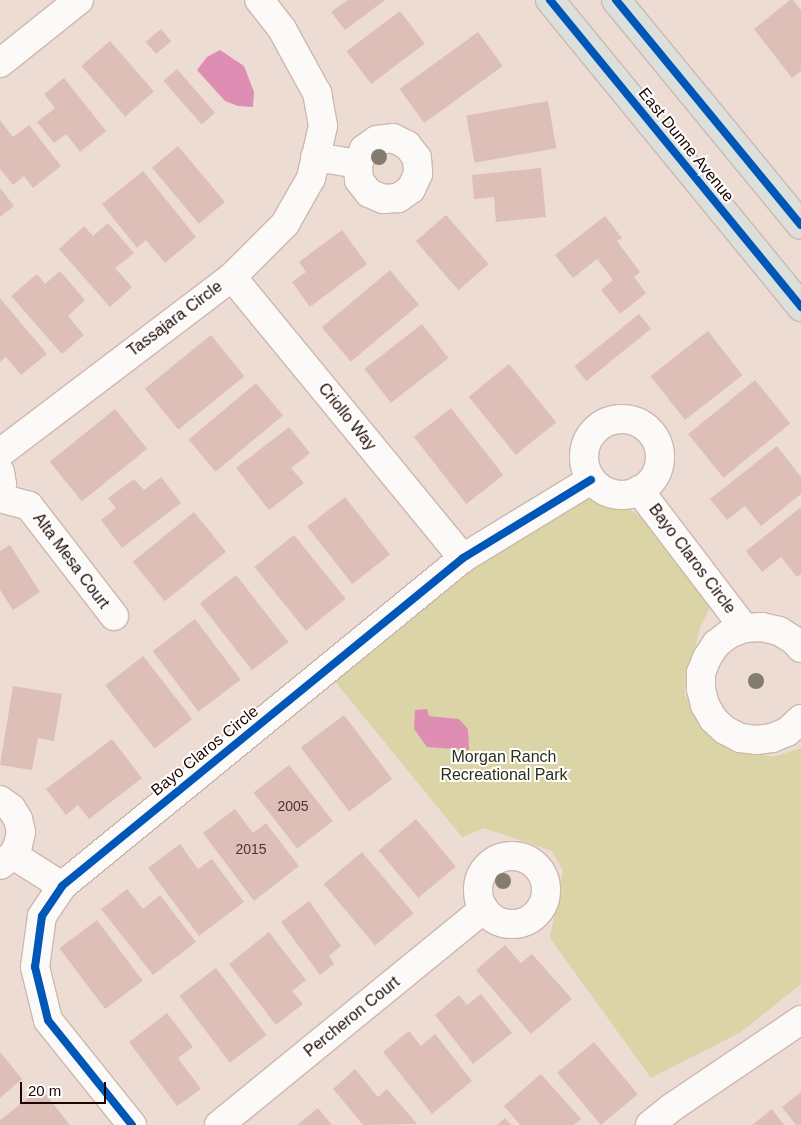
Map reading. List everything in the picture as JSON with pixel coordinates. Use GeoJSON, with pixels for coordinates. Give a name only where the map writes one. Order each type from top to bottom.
{"type":"FeatureCollection","features":[{"type":"Feature","properties":{"kind":"main road","name":"East Dunne Avenue"},"geometry":{"type":"LineString","coordinates":[[550,0],[801,307]]}},
{"type":"Feature","properties":{"kind":"main road"},"geometry":{"type":"LineString","coordinates":[[616,0],[801,224]]}},
{"type":"Feature","properties":{"kind":"street"},"geometry":{"type":"LineString","coordinates":[[0,63],[79,0]]}},
{"type":"Feature","properties":{"kind":"street","name":"Tassajara Circle"},"geometry":{"type":"LineString","coordinates":[[0,453],[232,276],[285,224],[311,178],[323,126],[317,93],[282,29],[259,0]]}},
{"type":"Feature","properties":{"kind":"street"},"geometry":{"type":"LineString","coordinates":[[315,157],[358,164]]}},
{"type":"Feature","properties":{"kind":"street","name":"Criollo Way"},"geometry":{"type":"LineString","coordinates":[[232,276],[463,558]]}},
{"type":"Feature","properties":{"kind":"street","name":"Bayo Claros Circle"},"geometry":{"type":"LineString","coordinates":[[614,420],[627,420],[639,424],[650,432],[657,442],[660,455],[659,468],[653,480],[639,490],[632,494],[614,494],[599,488],[591,480],[584,460],[589,438],[604,424],[614,420]]}},
{"type":"Feature","properties":{"kind":"street"},"geometry":{"type":"LineString","coordinates":[[0,472],[2,484],[0,494]]}},
{"type":"Feature","properties":{"kind":"street","name":"Bayo Claros Circle"},"geometry":{"type":"LineString","coordinates":[[132,1125],[48,1020],[36,966],[42,916],[62,886],[463,558],[591,480]]}},
{"type":"Feature","properties":{"kind":"street","name":"Bayo Claros Circle"},"geometry":{"type":"LineString","coordinates":[[639,490],[744,628]]}},
{"type":"Feature","properties":{"kind":"street","name":"Alta Mesa Court"},"geometry":{"type":"LineString","coordinates":[[0,498],[29,506],[114,616]]}},
{"type":"Feature","properties":{"kind":"street"},"geometry":{"type":"LineString","coordinates":[[801,648],[795,641],[780,631],[762,627],[744,628],[729,634],[716,644],[707,658],[701,673],[701,689],[705,705],[713,719],[725,730],[740,738],[756,740],[772,738],[787,732],[801,719]]}},
{"type":"Feature","properties":{"kind":"street"},"geometry":{"type":"LineString","coordinates":[[0,800],[11,808],[18,819],[21,832],[18,845],[7,860],[62,886]]}},
{"type":"Feature","properties":{"kind":"street","name":"Percheron Court"},"geometry":{"type":"LineString","coordinates":[[219,1125],[484,909]]}},
{"type":"Feature","properties":{"kind":"street"},"geometry":{"type":"LineString","coordinates":[[650,1125],[671,1108],[801,1020]]}},
{"type":"Feature","properties":{"kind":"green space","name":"Morgan Ranch Recreational Park"},"geometry":{"type":"Polygon","coordinates":[[[587,496],[635,512],[716,596],[700,627],[684,695],[718,740],[773,757],[801,748],[801,984],[741,1032],[651,1078],[550,938],[563,871],[552,851],[484,828],[462,837],[333,679],[426,597],[587,496]]]}},
{"type":"Feature","properties":{"kind":"shaded area"},"geometry":{"type":"Polygon","coordinates":[[[220,50],[244,66],[254,92],[253,107],[238,106],[225,101],[197,70],[207,57],[220,50]]]}},
{"type":"Feature","properties":{"kind":"shaded area"},"geometry":{"type":"Polygon","coordinates":[[[427,709],[429,716],[459,719],[468,729],[469,750],[427,747],[414,729],[415,710],[427,709]]]}},
{"type":"Feature","properties":{"kind":"building"},"geometry":{"type":"Polygon","coordinates":[[[348,0],[385,0],[345,30],[331,12],[348,0]]]}},
{"type":"Feature","properties":{"kind":"building"},"geometry":{"type":"Polygon","coordinates":[[[790,0],[793,0],[801,10],[801,71],[792,78],[754,29],[790,0]]]}},
{"type":"Feature","properties":{"kind":"building"},"geometry":{"type":"Polygon","coordinates":[[[400,11],[425,44],[371,84],[346,51],[400,11]]]}},
{"type":"Feature","properties":{"kind":"building"},"geometry":{"type":"Polygon","coordinates":[[[161,29],[171,41],[156,54],[146,42],[161,29]]]}},
{"type":"Feature","properties":{"kind":"building"},"geometry":{"type":"Polygon","coordinates":[[[478,32],[503,66],[424,123],[400,89],[478,32]]]}},
{"type":"Feature","properties":{"kind":"building"},"geometry":{"type":"Polygon","coordinates":[[[110,41],[154,92],[125,116],[81,66],[110,41]]]}},
{"type":"Feature","properties":{"kind":"building"},"geometry":{"type":"Polygon","coordinates":[[[177,69],[215,113],[201,125],[163,81],[177,69]]]}},
{"type":"Feature","properties":{"kind":"building"},"geometry":{"type":"Polygon","coordinates":[[[64,78],[106,131],[80,152],[66,134],[54,143],[37,122],[55,108],[44,94],[64,78]]]}},
{"type":"Feature","properties":{"kind":"building"},"geometry":{"type":"Polygon","coordinates":[[[548,101],[556,148],[475,163],[466,115],[548,101]]]}},
{"type":"Feature","properties":{"kind":"building"},"geometry":{"type":"Polygon","coordinates":[[[0,120],[13,137],[29,125],[61,166],[33,188],[24,176],[13,185],[0,169],[0,120]]]}},
{"type":"Feature","properties":{"kind":"building"},"geometry":{"type":"Polygon","coordinates":[[[178,146],[225,202],[199,224],[152,168],[178,146]]]}},
{"type":"Feature","properties":{"kind":"building"},"geometry":{"type":"Polygon","coordinates":[[[541,168],[546,217],[496,222],[494,197],[474,199],[472,175],[541,168]]]}},
{"type":"Feature","properties":{"kind":"building"},"geometry":{"type":"Polygon","coordinates":[[[143,171],[196,237],[165,263],[146,240],[137,248],[102,204],[143,171]]]}},
{"type":"Feature","properties":{"kind":"building"},"geometry":{"type":"Polygon","coordinates":[[[0,188],[14,206],[0,217],[0,188]]]}},
{"type":"Feature","properties":{"kind":"building"},"geometry":{"type":"Polygon","coordinates":[[[446,215],[489,264],[458,290],[416,241],[446,215]]]}},
{"type":"Feature","properties":{"kind":"building"},"geometry":{"type":"Polygon","coordinates":[[[605,216],[622,238],[617,241],[640,272],[634,277],[646,293],[620,314],[601,290],[613,280],[597,259],[573,278],[555,255],[605,216]]]}},
{"type":"Feature","properties":{"kind":"building"},"geometry":{"type":"Polygon","coordinates":[[[108,223],[134,253],[115,268],[132,287],[110,307],[59,249],[84,226],[93,236],[108,223]]]}},
{"type":"Feature","properties":{"kind":"building"},"geometry":{"type":"Polygon","coordinates":[[[342,230],[367,264],[310,307],[292,282],[306,272],[299,262],[342,230]]]}},
{"type":"Feature","properties":{"kind":"building"},"geometry":{"type":"Polygon","coordinates":[[[390,270],[419,304],[351,362],[322,327],[390,270]]]}},
{"type":"Feature","properties":{"kind":"building"},"geometry":{"type":"Polygon","coordinates":[[[60,271],[85,300],[68,316],[84,335],[62,354],[11,296],[37,274],[45,284],[60,271]]]}},
{"type":"Feature","properties":{"kind":"building"},"geometry":{"type":"Polygon","coordinates":[[[0,298],[47,354],[21,375],[6,357],[0,362],[0,298]]]}},
{"type":"Feature","properties":{"kind":"building"},"geometry":{"type":"Polygon","coordinates":[[[639,314],[651,329],[586,381],[574,366],[639,314]]]}},
{"type":"Feature","properties":{"kind":"building"},"geometry":{"type":"Polygon","coordinates":[[[422,324],[448,358],[391,403],[364,369],[422,324]]]}},
{"type":"Feature","properties":{"kind":"building"},"geometry":{"type":"Polygon","coordinates":[[[708,331],[742,375],[685,420],[650,376],[708,331]]]}},
{"type":"Feature","properties":{"kind":"building"},"geometry":{"type":"Polygon","coordinates":[[[211,335],[244,376],[178,430],[145,388],[211,335]]]}},
{"type":"Feature","properties":{"kind":"building"},"geometry":{"type":"Polygon","coordinates":[[[509,364],[556,422],[516,455],[469,397],[509,364]]]}},
{"type":"Feature","properties":{"kind":"building"},"geometry":{"type":"Polygon","coordinates":[[[755,380],[790,424],[723,478],[688,434],[755,380]]]}},
{"type":"Feature","properties":{"kind":"building"},"geometry":{"type":"Polygon","coordinates":[[[256,383],[283,415],[216,472],[189,440],[256,383]]]}},
{"type":"Feature","properties":{"kind":"building"},"geometry":{"type":"Polygon","coordinates":[[[451,408],[503,475],[466,504],[414,437],[451,408]]]}},
{"type":"Feature","properties":{"kind":"building"},"geometry":{"type":"Polygon","coordinates":[[[115,409],[147,449],[82,501],[50,462],[115,409]]]}},
{"type":"Feature","properties":{"kind":"building"},"geometry":{"type":"Polygon","coordinates":[[[289,427],[310,453],[291,468],[304,483],[269,510],[236,468],[289,427]]]}},
{"type":"Feature","properties":{"kind":"building"},"geometry":{"type":"Polygon","coordinates":[[[777,446],[801,477],[801,494],[761,526],[745,506],[727,520],[710,499],[777,446]]]}},
{"type":"Feature","properties":{"kind":"building"},"geometry":{"type":"Polygon","coordinates":[[[161,477],[181,503],[122,548],[101,520],[116,508],[108,498],[134,479],[144,490],[161,477]]]}},
{"type":"Feature","properties":{"kind":"building"},"geometry":{"type":"Polygon","coordinates":[[[345,497],[390,555],[352,584],[307,527],[345,497]]]}},
{"type":"Feature","properties":{"kind":"building"},"geometry":{"type":"Polygon","coordinates":[[[801,507],[801,574],[797,577],[781,557],[762,572],[746,551],[801,507]]]}},
{"type":"Feature","properties":{"kind":"building"},"geometry":{"type":"Polygon","coordinates":[[[194,512],[226,552],[165,601],[133,562],[194,512]]]}},
{"type":"Feature","properties":{"kind":"building"},"geometry":{"type":"Polygon","coordinates":[[[294,535],[346,599],[306,631],[254,567],[294,535]]]}},
{"type":"Feature","properties":{"kind":"building"},"geometry":{"type":"Polygon","coordinates":[[[10,545],[40,592],[13,610],[0,590],[0,551],[10,545]]]}},
{"type":"Feature","properties":{"kind":"building"},"geometry":{"type":"Polygon","coordinates":[[[236,575],[288,642],[252,670],[200,603],[236,575]]]}},
{"type":"Feature","properties":{"kind":"building"},"geometry":{"type":"Polygon","coordinates":[[[195,619],[241,680],[198,712],[153,651],[195,619]]]}},
{"type":"Feature","properties":{"kind":"building"},"geometry":{"type":"Polygon","coordinates":[[[143,656],[192,719],[154,749],[105,686],[143,656]]]}},
{"type":"Feature","properties":{"kind":"building"},"geometry":{"type":"Polygon","coordinates":[[[13,686],[62,694],[54,741],[38,738],[32,770],[0,765],[13,686]]]}},
{"type":"Feature","properties":{"kind":"building"},"geometry":{"type":"Polygon","coordinates":[[[344,715],[392,779],[349,811],[301,747],[344,715]]]}},
{"type":"Feature","properties":{"kind":"building"},"geometry":{"type":"Polygon","coordinates":[[[112,739],[142,778],[89,819],[78,805],[66,815],[46,789],[112,739]]]}},
{"type":"Feature","properties":{"kind":"building"},"geometry":{"type":"Polygon","coordinates":[[[289,765],[333,821],[297,849],[254,793],[289,765]]]}},
{"type":"Feature","properties":{"kind":"building"},"geometry":{"type":"Polygon","coordinates":[[[235,809],[253,833],[266,823],[299,866],[254,901],[203,833],[235,809]]]}},
{"type":"Feature","properties":{"kind":"building"},"geometry":{"type":"Polygon","coordinates":[[[416,819],[456,866],[418,898],[378,850],[416,819]]]}},
{"type":"Feature","properties":{"kind":"building"},"geometry":{"type":"Polygon","coordinates":[[[180,844],[198,869],[212,859],[244,902],[199,936],[148,868],[180,844]]]}},
{"type":"Feature","properties":{"kind":"building"},"geometry":{"type":"Polygon","coordinates":[[[362,852],[413,913],[375,945],[324,884],[362,852]]]}},
{"type":"Feature","properties":{"kind":"building"},"geometry":{"type":"Polygon","coordinates":[[[127,889],[143,909],[160,895],[196,942],[153,975],[101,909],[127,889]]]}},
{"type":"Feature","properties":{"kind":"building"},"geometry":{"type":"Polygon","coordinates":[[[309,901],[341,946],[329,956],[334,964],[320,975],[281,922],[309,901]]]}},
{"type":"Feature","properties":{"kind":"building"},"geometry":{"type":"Polygon","coordinates":[[[97,920],[143,981],[105,1009],[59,948],[97,920]]]}},
{"type":"Feature","properties":{"kind":"building"},"geometry":{"type":"Polygon","coordinates":[[[269,932],[306,980],[292,991],[303,1004],[276,1025],[229,964],[269,932]]]}},
{"type":"Feature","properties":{"kind":"building"},"geometry":{"type":"Polygon","coordinates":[[[505,945],[521,963],[532,954],[572,999],[531,1034],[476,970],[505,945]]]}},
{"type":"Feature","properties":{"kind":"building"},"geometry":{"type":"Polygon","coordinates":[[[216,968],[267,1035],[230,1063],[179,996],[216,968]]]}},
{"type":"Feature","properties":{"kind":"building"},"geometry":{"type":"Polygon","coordinates":[[[481,994],[512,1033],[473,1064],[435,1015],[459,995],[467,1005],[481,994]]]}},
{"type":"Feature","properties":{"kind":"building"},"geometry":{"type":"Polygon","coordinates":[[[167,1013],[193,1047],[178,1058],[201,1089],[177,1106],[129,1042],[167,1013]]]}},
{"type":"Feature","properties":{"kind":"building"},"geometry":{"type":"Polygon","coordinates":[[[409,1031],[421,1046],[435,1034],[472,1081],[432,1114],[383,1052],[409,1031]]]}},
{"type":"Feature","properties":{"kind":"building"},"geometry":{"type":"Polygon","coordinates":[[[594,1042],[638,1094],[601,1125],[557,1073],[594,1042]]]}},
{"type":"Feature","properties":{"kind":"building"},"geometry":{"type":"Polygon","coordinates":[[[0,1052],[22,1079],[0,1098],[0,1052]]]}},
{"type":"Feature","properties":{"kind":"building"},"geometry":{"type":"Polygon","coordinates":[[[355,1069],[378,1097],[387,1089],[417,1124],[363,1125],[333,1089],[355,1069]]]}},
{"type":"Feature","properties":{"kind":"building"},"geometry":{"type":"Polygon","coordinates":[[[541,1074],[581,1119],[574,1125],[520,1125],[504,1106],[541,1074]]]}},
{"type":"Feature","properties":{"kind":"building"},"geometry":{"type":"Polygon","coordinates":[[[41,1088],[70,1125],[0,1125],[0,1120],[41,1088]]]}},
{"type":"Feature","properties":{"kind":"building"},"geometry":{"type":"Polygon","coordinates":[[[801,1092],[801,1125],[796,1125],[782,1107],[801,1092]]]}},
{"type":"Feature","properties":{"kind":"building"},"geometry":{"type":"Polygon","coordinates":[[[318,1108],[332,1125],[297,1125],[318,1108]]]}},
{"type":"Feature","properties":{"kind":"building"},"geometry":{"type":"Polygon","coordinates":[[[772,1109],[784,1125],[752,1125],[772,1109]]]}},
{"type":"Feature","properties":{"kind":"building"},"geometry":{"type":"Polygon","coordinates":[[[505,1118],[511,1125],[497,1125],[505,1118]]]}},
{"type":"Feature","properties":{"kind":"cycle path"},"geometry":{"type":"LineString","coordinates":[[550,0],[801,307]]}},
{"type":"Feature","properties":{"kind":"cycle path"},"geometry":{"type":"LineString","coordinates":[[616,0],[801,225]]}},
{"type":"Feature","properties":{"kind":"cycle path"},"geometry":{"type":"LineString","coordinates":[[132,1125],[48,1020],[35,967],[42,916],[62,886],[463,558],[591,480]]}}]}
